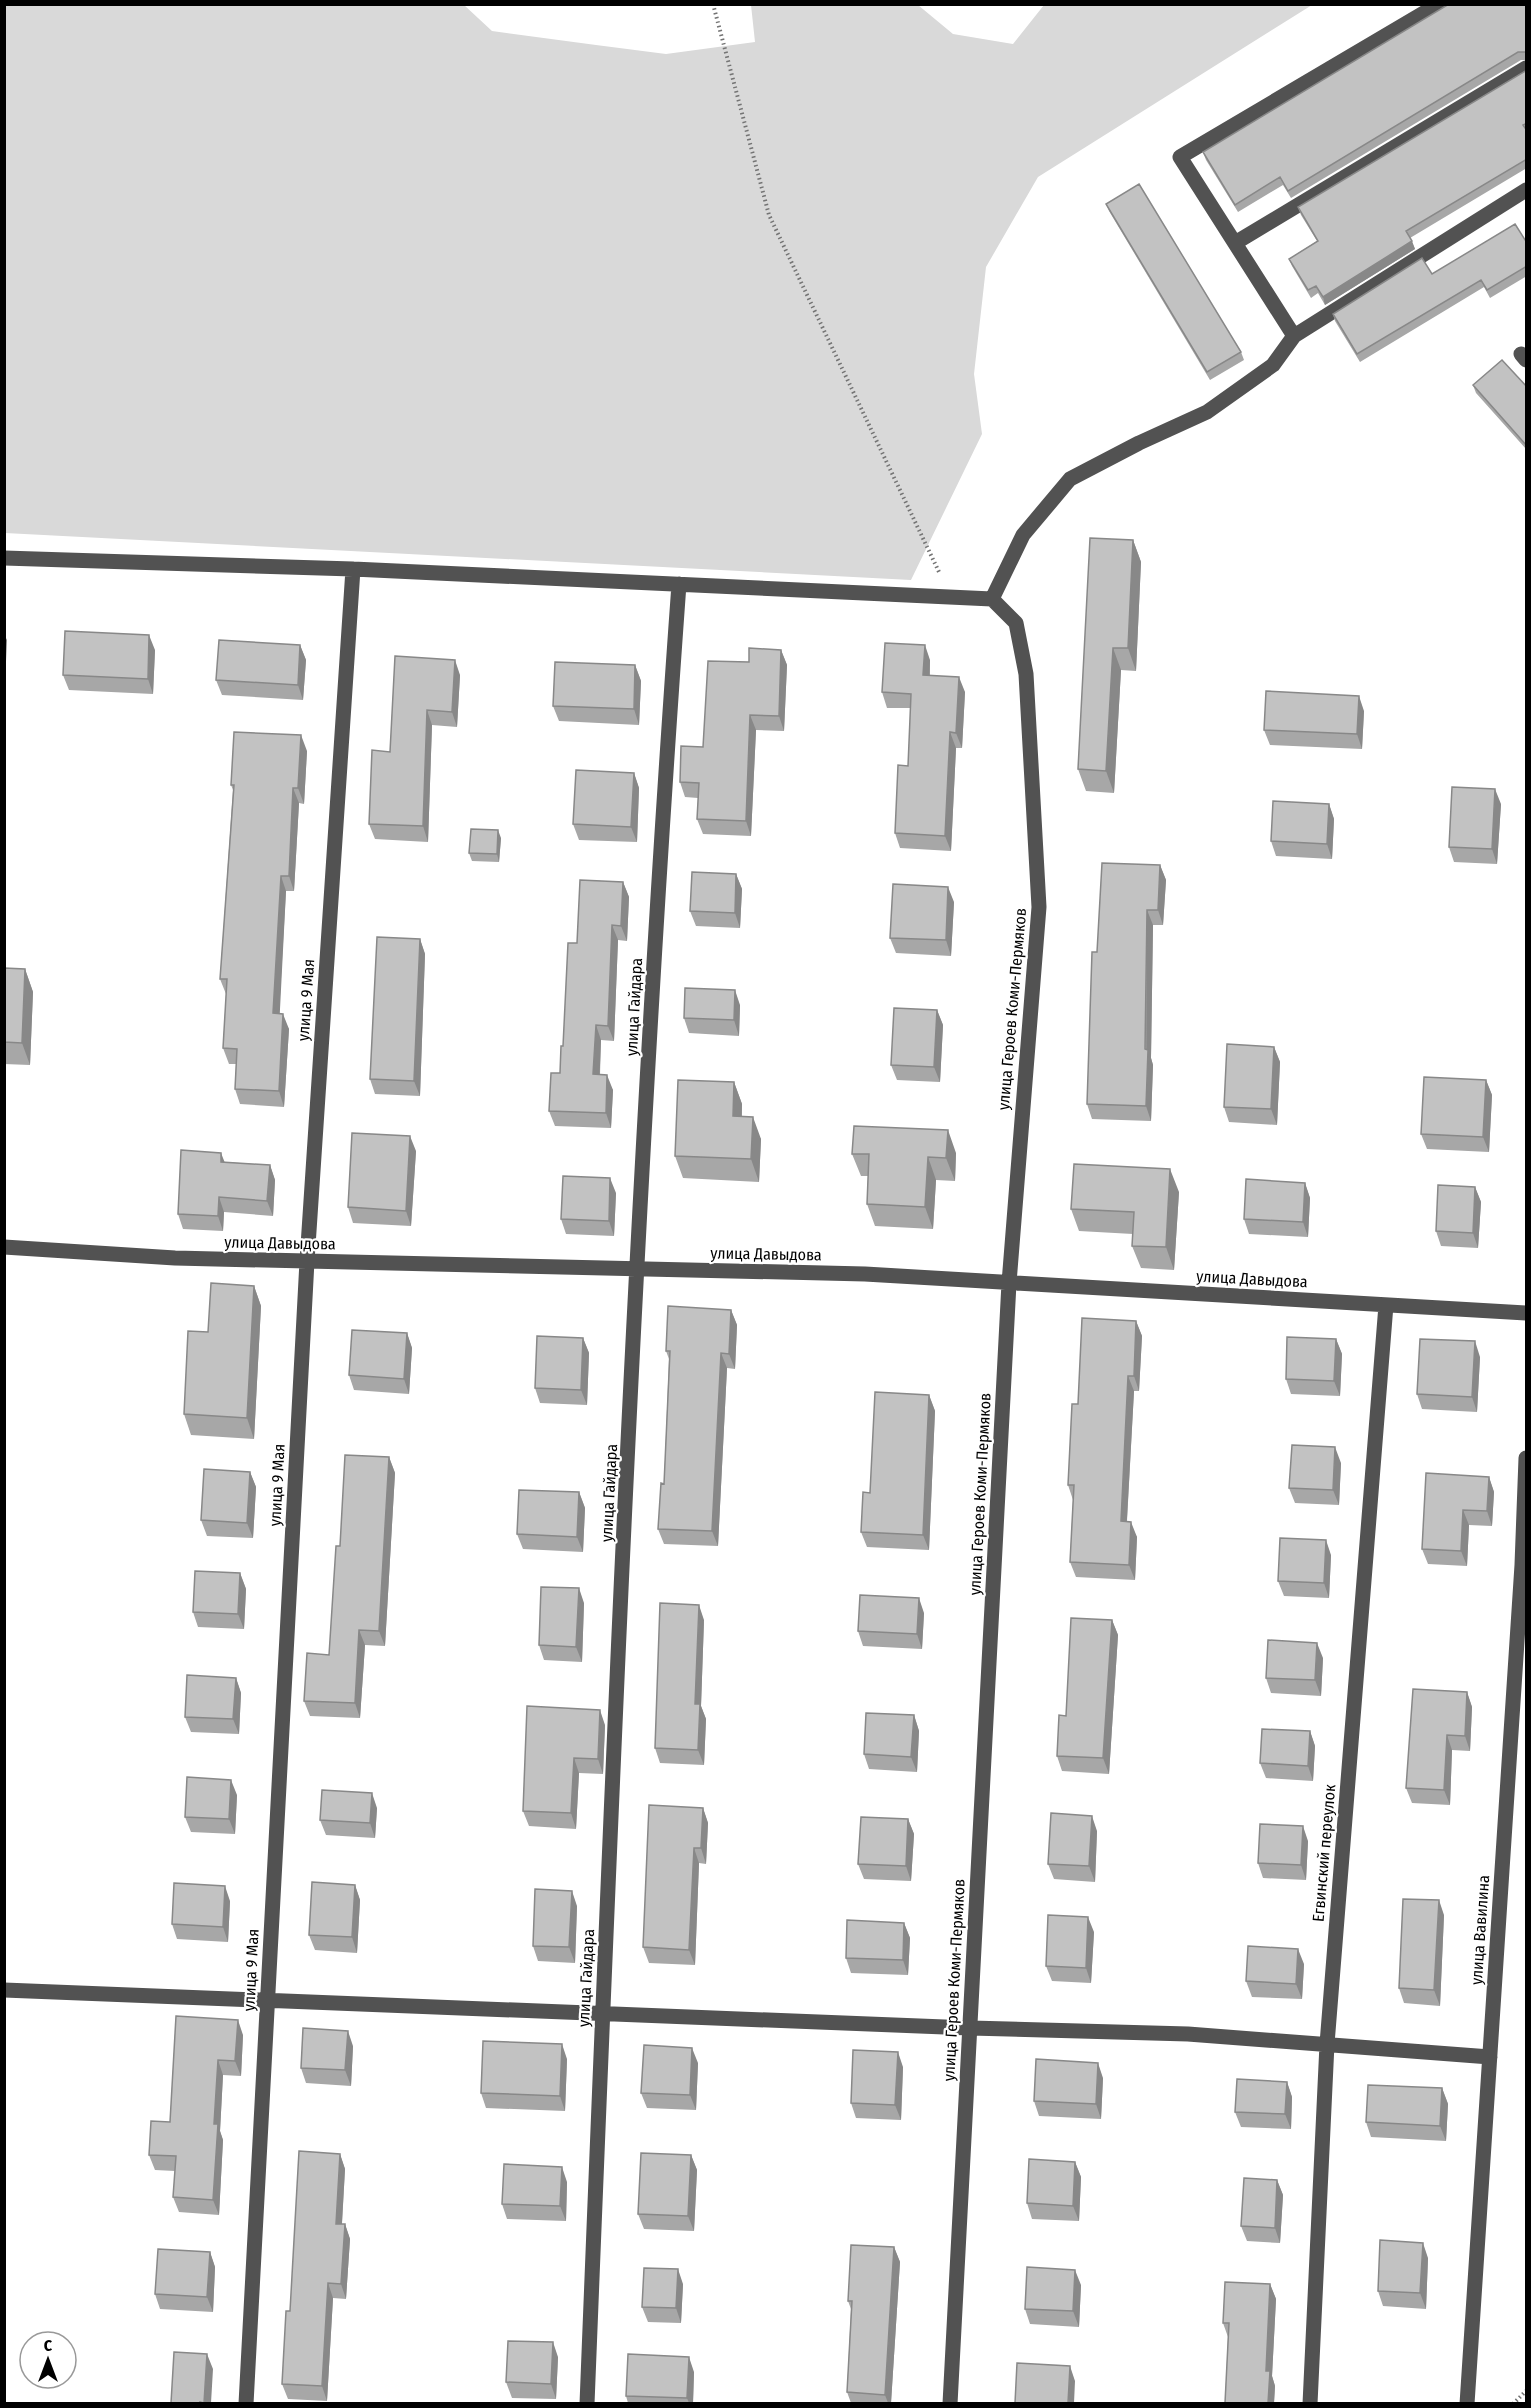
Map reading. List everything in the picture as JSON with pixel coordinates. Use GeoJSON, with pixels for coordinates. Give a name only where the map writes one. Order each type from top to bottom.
{"type":"FeatureCollection","features":[{"type":"Feature","properties":{"kind":"street"},"geometry":{"type":"LineString","coordinates":[[1294,336],[1180,157],[1439,4]]}},
{"type":"Feature","properties":{"kind":"street"},"geometry":{"type":"LineString","coordinates":[[1234,243],[1527,68]]}},
{"type":"Feature","properties":{"kind":"street"},"geometry":{"type":"LineString","coordinates":[[4,558],[353,569],[992,599],[1023,536],[1070,479],[1139,443],[1207,412],[1273,365],[1294,336],[1527,189]]}},
{"type":"Feature","properties":{"kind":"street","name":"улица 9 Мая"},"geometry":{"type":"LineString","coordinates":[[246,2403],[307,1261],[353,569]]}},
{"type":"Feature","properties":{"kind":"street","name":"улица Гайдара"},"geometry":{"type":"LineString","coordinates":[[588,2403],[603,2013],[638,1269],[663,805],[679,584]]}},
{"type":"Feature","properties":{"kind":"street","name":"улица Героев Коми-Пермяков"},"geometry":{"type":"LineString","coordinates":[[950,2403],[1009,1283],[1040,907],[1026,674],[1016,623],[992,599]]}},
{"type":"Feature","properties":{"kind":"street","name":"улица Давыдова"},"geometry":{"type":"LineString","coordinates":[[4,1248],[175,1258],[865,1274],[1527,1313]]}},
{"type":"Feature","properties":{"kind":"street","name":"Егвинский переулок"},"geometry":{"type":"LineString","coordinates":[[1310,2403],[1327,2044],[1386,1305]]}},
{"type":"Feature","properties":{"kind":"street","name":"улица Вавилина"},"geometry":{"type":"LineString","coordinates":[[1467,2403],[1527,1458]]}},
{"type":"Feature","properties":{"kind":"street"},"geometry":{"type":"LineString","coordinates":[[4,1990],[970,2028],[1188,2034],[1490,2057]]}},
{"type":"Feature","properties":{"kind":"path"},"geometry":{"type":"LineString","coordinates":[[713,4],[768,215],[951,597]]}},
{"type":"Feature","properties":{"kind":"path"},"geometry":{"type":"LineString","coordinates":[[1513,2403],[1527,2391]]}},
{"type":"Feature","properties":{"kind":"shaded area"},"geometry":{"type":"Polygon","coordinates":[[[4,5],[464,5],[492,31],[666,54],[755,42],[751,5],[918,5],[953,34],[1013,44],[1044,5],[1312,5],[1038,177],[986,267],[974,374],[982,434],[911,580],[5,533],[4,5]]]}},
{"type":"Feature","properties":{"kind":"building"},"geometry":{"type":"Polygon","coordinates":[[[1449,4],[1527,4],[1527,52],[1518,52],[1288,191],[1280,177],[1235,205],[1203,152],[1449,4]]]}},
{"type":"Feature","properties":{"kind":"building"},"geometry":{"type":"Polygon","coordinates":[[[1527,70],[1527,123],[1523,125],[1527,131],[1527,159],[1406,231],[1412,241],[1323,297],[1316,286],[1308,290],[1289,259],[1318,241],[1298,207],[1527,70]]]}},
{"type":"Feature","properties":{"kind":"building"},"geometry":{"type":"Polygon","coordinates":[[[1139,184],[1241,352],[1207,372],[1106,204],[1139,184]]]}},
{"type":"Feature","properties":{"kind":"building"},"geometry":{"type":"Polygon","coordinates":[[[1515,224],[1527,243],[1527,266],[1487,290],[1481,280],[1357,354],[1333,314],[1422,258],[1432,274],[1515,224]]]}},
{"type":"Feature","properties":{"kind":"building"},"geometry":{"type":"Polygon","coordinates":[[[1502,360],[1527,387],[1527,446],[1473,385],[1502,360]]]}},
{"type":"Feature","properties":{"kind":"building"},"geometry":{"type":"Polygon","coordinates":[[[1090,538],[1133,540],[1128,648],[1113,648],[1106,771],[1078,769],[1090,538]]]}},
{"type":"Feature","properties":{"kind":"building"},"geometry":{"type":"Polygon","coordinates":[[[65,631],[149,635],[148,679],[63,675],[65,631]]]}},
{"type":"Feature","properties":{"kind":"building"},"geometry":{"type":"Polygon","coordinates":[[[219,640],[300,645],[298,685],[216,680],[219,640]]]}},
{"type":"Feature","properties":{"kind":"building"},"geometry":{"type":"Polygon","coordinates":[[[885,643],[925,645],[923,675],[959,677],[956,733],[950,732],[945,836],[895,833],[898,765],[908,766],[911,694],[882,692],[885,643]]]}},
{"type":"Feature","properties":{"kind":"building"},"geometry":{"type":"Polygon","coordinates":[[[749,648],[781,650],[779,716],[750,715],[746,821],[697,819],[699,783],[680,782],[681,746],[703,747],[708,661],[749,662],[749,648]]]}},
{"type":"Feature","properties":{"kind":"building"},"geometry":{"type":"Polygon","coordinates":[[[395,656],[455,660],[452,712],[427,710],[423,826],[369,824],[372,750],[390,752],[395,656]]]}},
{"type":"Feature","properties":{"kind":"building"},"geometry":{"type":"Polygon","coordinates":[[[555,662],[635,665],[634,709],[553,706],[555,662]]]}},
{"type":"Feature","properties":{"kind":"building"},"geometry":{"type":"Polygon","coordinates":[[[1266,691],[1359,696],[1357,734],[1264,730],[1266,691]]]}},
{"type":"Feature","properties":{"kind":"building"},"geometry":{"type":"Polygon","coordinates":[[[234,732],[301,735],[298,788],[293,788],[289,876],[281,876],[273,1013],[283,1014],[279,1091],[235,1089],[237,1049],[223,1048],[227,979],[220,979],[234,785],[231,785],[234,732]]]}},
{"type":"Feature","properties":{"kind":"building"},"geometry":{"type":"Polygon","coordinates":[[[576,770],[634,773],[631,827],[573,824],[576,770]]]}},
{"type":"Feature","properties":{"kind":"building"},"geometry":{"type":"Polygon","coordinates":[[[1452,787],[1495,789],[1492,849],[1449,847],[1452,787]]]}},
{"type":"Feature","properties":{"kind":"building"},"geometry":{"type":"Polygon","coordinates":[[[1273,801],[1329,804],[1327,844],[1271,841],[1273,801]]]}},
{"type":"Feature","properties":{"kind":"building"},"geometry":{"type":"Polygon","coordinates":[[[471,829],[498,830],[497,854],[469,853],[471,829]]]}},
{"type":"Feature","properties":{"kind":"building"},"geometry":{"type":"Polygon","coordinates":[[[1102,863],[1160,865],[1158,910],[1147,910],[1146,1106],[1087,1104],[1092,952],[1097,952],[1102,863]]]}},
{"type":"Feature","properties":{"kind":"building"},"geometry":{"type":"Polygon","coordinates":[[[692,872],[736,874],[735,913],[690,911],[692,872]]]}},
{"type":"Feature","properties":{"kind":"building"},"geometry":{"type":"Polygon","coordinates":[[[580,880],[623,882],[621,926],[612,925],[608,1026],[596,1025],[593,1074],[607,1075],[606,1113],[549,1111],[551,1073],[560,1073],[568,943],[577,943],[580,880]]]}},
{"type":"Feature","properties":{"kind":"building"},"geometry":{"type":"Polygon","coordinates":[[[893,884],[948,887],[946,940],[890,938],[893,884]]]}},
{"type":"Feature","properties":{"kind":"building"},"geometry":{"type":"Polygon","coordinates":[[[377,937],[420,939],[414,1081],[370,1079],[377,937]]]}},
{"type":"Feature","properties":{"kind":"building"},"geometry":{"type":"Polygon","coordinates":[[[4,968],[25,969],[22,1043],[4,1042],[4,968]]]}},
{"type":"Feature","properties":{"kind":"building"},"geometry":{"type":"Polygon","coordinates":[[[685,988],[735,990],[734,1020],[684,1018],[685,988]]]}},
{"type":"Feature","properties":{"kind":"building"},"geometry":{"type":"Polygon","coordinates":[[[894,1008],[937,1010],[934,1067],[891,1065],[894,1008]]]}},
{"type":"Feature","properties":{"kind":"building"},"geometry":{"type":"Polygon","coordinates":[[[1227,1044],[1274,1047],[1271,1109],[1224,1107],[1227,1044]]]}},
{"type":"Feature","properties":{"kind":"building"},"geometry":{"type":"Polygon","coordinates":[[[1424,1077],[1486,1080],[1483,1137],[1421,1134],[1424,1077]]]}},
{"type":"Feature","properties":{"kind":"building"},"geometry":{"type":"Polygon","coordinates":[[[678,1080],[734,1082],[733,1116],[753,1117],[751,1159],[675,1156],[678,1080]]]}},
{"type":"Feature","properties":{"kind":"building"},"geometry":{"type":"Polygon","coordinates":[[[854,1126],[948,1130],[946,1158],[928,1157],[925,1207],[867,1204],[869,1154],[852,1154],[854,1126]]]}},
{"type":"Feature","properties":{"kind":"building"},"geometry":{"type":"Polygon","coordinates":[[[352,1133],[410,1136],[406,1211],[348,1207],[352,1133]]]}},
{"type":"Feature","properties":{"kind":"building"},"geometry":{"type":"Polygon","coordinates":[[[181,1150],[221,1153],[221,1162],[270,1165],[267,1201],[219,1197],[218,1216],[178,1214],[181,1150]]]}},
{"type":"Feature","properties":{"kind":"building"},"geometry":{"type":"Polygon","coordinates":[[[1074,1164],[1170,1169],[1166,1247],[1132,1246],[1134,1212],[1071,1209],[1074,1164]]]}},
{"type":"Feature","properties":{"kind":"building"},"geometry":{"type":"Polygon","coordinates":[[[563,1176],[610,1178],[609,1221],[561,1219],[563,1176]]]}},
{"type":"Feature","properties":{"kind":"building"},"geometry":{"type":"Polygon","coordinates":[[[1246,1179],[1305,1183],[1303,1222],[1244,1219],[1246,1179]]]}},
{"type":"Feature","properties":{"kind":"building"},"geometry":{"type":"Polygon","coordinates":[[[1438,1185],[1475,1187],[1473,1233],[1436,1231],[1438,1185]]]}},
{"type":"Feature","properties":{"kind":"building"},"geometry":{"type":"Polygon","coordinates":[[[211,1283],[254,1286],[247,1418],[184,1414],[188,1331],[208,1332],[211,1283]]]}},
{"type":"Feature","properties":{"kind":"building"},"geometry":{"type":"Polygon","coordinates":[[[668,1306],[731,1310],[729,1354],[721,1353],[712,1531],[658,1529],[661,1483],[664,1484],[670,1351],[666,1351],[668,1306]]]}},
{"type":"Feature","properties":{"kind":"building"},"geometry":{"type":"Polygon","coordinates":[[[1082,1318],[1136,1321],[1134,1376],[1128,1376],[1121,1521],[1131,1522],[1129,1565],[1070,1562],[1074,1485],[1068,1485],[1072,1404],[1078,1404],[1082,1318]]]}},
{"type":"Feature","properties":{"kind":"building"},"geometry":{"type":"Polygon","coordinates":[[[352,1330],[407,1333],[404,1379],[349,1375],[352,1330]]]}},
{"type":"Feature","properties":{"kind":"building"},"geometry":{"type":"Polygon","coordinates":[[[537,1336],[583,1338],[581,1390],[535,1388],[537,1336]]]}},
{"type":"Feature","properties":{"kind":"building"},"geometry":{"type":"Polygon","coordinates":[[[1287,1337],[1336,1339],[1334,1381],[1286,1379],[1287,1337]]]}},
{"type":"Feature","properties":{"kind":"building"},"geometry":{"type":"Polygon","coordinates":[[[1420,1339],[1475,1341],[1472,1397],[1417,1394],[1420,1339]]]}},
{"type":"Feature","properties":{"kind":"building"},"geometry":{"type":"Polygon","coordinates":[[[875,1392],[929,1395],[923,1535],[861,1532],[863,1492],[870,1493],[875,1392]]]}},
{"type":"Feature","properties":{"kind":"building"},"geometry":{"type":"Polygon","coordinates":[[[1292,1445],[1335,1447],[1333,1490],[1289,1488],[1292,1445]]]}},
{"type":"Feature","properties":{"kind":"building"},"geometry":{"type":"Polygon","coordinates":[[[345,1455],[389,1457],[379,1631],[359,1630],[355,1703],[304,1701],[307,1653],[329,1655],[336,1546],[340,1546],[345,1455]]]}},
{"type":"Feature","properties":{"kind":"building"},"geometry":{"type":"Polygon","coordinates":[[[204,1469],[250,1472],[247,1523],[201,1520],[204,1469]]]}},
{"type":"Feature","properties":{"kind":"building"},"geometry":{"type":"Polygon","coordinates":[[[1426,1473],[1489,1477],[1487,1511],[1463,1510],[1461,1551],[1422,1549],[1426,1473]]]}},
{"type":"Feature","properties":{"kind":"building"},"geometry":{"type":"Polygon","coordinates":[[[519,1490],[579,1492],[577,1537],[517,1534],[519,1490]]]}},
{"type":"Feature","properties":{"kind":"building"},"geometry":{"type":"Polygon","coordinates":[[[1280,1538],[1326,1540],[1324,1583],[1278,1581],[1280,1538]]]}},
{"type":"Feature","properties":{"kind":"building"},"geometry":{"type":"Polygon","coordinates":[[[195,1571],[240,1573],[238,1614],[193,1612],[195,1571]]]}},
{"type":"Feature","properties":{"kind":"building"},"geometry":{"type":"Polygon","coordinates":[[[541,1587],[579,1588],[576,1647],[539,1645],[541,1587]]]}},
{"type":"Feature","properties":{"kind":"building"},"geometry":{"type":"Polygon","coordinates":[[[860,1595],[919,1598],[917,1634],[858,1631],[860,1595]]]}},
{"type":"Feature","properties":{"kind":"building"},"geometry":{"type":"Polygon","coordinates":[[[660,1603],[699,1605],[695,1704],[700,1704],[698,1750],[655,1748],[660,1603]]]}},
{"type":"Feature","properties":{"kind":"building"},"geometry":{"type":"Polygon","coordinates":[[[1071,1618],[1112,1620],[1103,1758],[1057,1756],[1059,1715],[1066,1716],[1071,1618]]]}},
{"type":"Feature","properties":{"kind":"building"},"geometry":{"type":"Polygon","coordinates":[[[1268,1640],[1317,1643],[1315,1680],[1266,1678],[1268,1640]]]}},
{"type":"Feature","properties":{"kind":"building"},"geometry":{"type":"Polygon","coordinates":[[[187,1675],[236,1678],[233,1719],[185,1717],[187,1675]]]}},
{"type":"Feature","properties":{"kind":"building"},"geometry":{"type":"Polygon","coordinates":[[[1413,1689],[1467,1692],[1465,1736],[1447,1735],[1444,1790],[1406,1788],[1413,1689]]]}},
{"type":"Feature","properties":{"kind":"building"},"geometry":{"type":"Polygon","coordinates":[[[527,1706],[600,1710],[598,1759],[574,1758],[571,1813],[523,1811],[527,1706]]]}},
{"type":"Feature","properties":{"kind":"building"},"geometry":{"type":"Polygon","coordinates":[[[866,1713],[914,1715],[911,1757],[864,1754],[866,1713]]]}},
{"type":"Feature","properties":{"kind":"building"},"geometry":{"type":"Polygon","coordinates":[[[1262,1729],[1310,1731],[1308,1766],[1260,1763],[1262,1729]]]}},
{"type":"Feature","properties":{"kind":"building"},"geometry":{"type":"Polygon","coordinates":[[[187,1777],[231,1780],[229,1819],[185,1817],[187,1777]]]}},
{"type":"Feature","properties":{"kind":"building"},"geometry":{"type":"Polygon","coordinates":[[[322,1790],[372,1793],[370,1823],[320,1820],[322,1790]]]}},
{"type":"Feature","properties":{"kind":"building"},"geometry":{"type":"Polygon","coordinates":[[[649,1805],[703,1808],[701,1848],[694,1848],[689,1950],[643,1947],[649,1805]]]}},
{"type":"Feature","properties":{"kind":"building"},"geometry":{"type":"Polygon","coordinates":[[[1051,1813],[1092,1816],[1089,1866],[1048,1864],[1051,1813]]]}},
{"type":"Feature","properties":{"kind":"building"},"geometry":{"type":"Polygon","coordinates":[[[861,1817],[908,1819],[906,1866],[858,1864],[861,1817]]]}},
{"type":"Feature","properties":{"kind":"building"},"geometry":{"type":"Polygon","coordinates":[[[1260,1824],[1303,1826],[1301,1865],[1258,1863],[1260,1824]]]}},
{"type":"Feature","properties":{"kind":"building"},"geometry":{"type":"Polygon","coordinates":[[[312,1882],[355,1885],[352,1937],[309,1935],[312,1882]]]}},
{"type":"Feature","properties":{"kind":"building"},"geometry":{"type":"Polygon","coordinates":[[[174,1883],[225,1886],[223,1927],[172,1924],[174,1883]]]}},
{"type":"Feature","properties":{"kind":"building"},"geometry":{"type":"Polygon","coordinates":[[[535,1889],[572,1891],[569,1947],[533,1946],[535,1889]]]}},
{"type":"Feature","properties":{"kind":"building"},"geometry":{"type":"Polygon","coordinates":[[[1403,1899],[1439,1900],[1434,1990],[1399,1988],[1403,1899]]]}},
{"type":"Feature","properties":{"kind":"building"},"geometry":{"type":"Polygon","coordinates":[[[1048,1915],[1088,1917],[1086,1968],[1046,1966],[1048,1915]]]}},
{"type":"Feature","properties":{"kind":"building"},"geometry":{"type":"Polygon","coordinates":[[[847,1920],[904,1923],[903,1960],[846,1958],[847,1920]]]}},
{"type":"Feature","properties":{"kind":"building"},"geometry":{"type":"Polygon","coordinates":[[[1248,1946],[1298,1949],[1296,1984],[1246,1981],[1248,1946]]]}},
{"type":"Feature","properties":{"kind":"building"},"geometry":{"type":"Polygon","coordinates":[[[176,2016],[238,2020],[235,2061],[218,2060],[214,2124],[218,2124],[213,2200],[173,2197],[176,2156],[149,2155],[151,2121],[170,2122],[176,2016]]]}},
{"type":"Feature","properties":{"kind":"building"},"geometry":{"type":"Polygon","coordinates":[[[303,2028],[348,2031],[345,2070],[301,2068],[303,2028]]]}},
{"type":"Feature","properties":{"kind":"building"},"geometry":{"type":"Polygon","coordinates":[[[483,2041],[562,2044],[560,2096],[481,2093],[483,2041]]]}},
{"type":"Feature","properties":{"kind":"building"},"geometry":{"type":"Polygon","coordinates":[[[644,2045],[692,2048],[690,2095],[641,2093],[644,2045]]]}},
{"type":"Feature","properties":{"kind":"building"},"geometry":{"type":"Polygon","coordinates":[[[853,2050],[898,2052],[895,2105],[851,2103],[853,2050]]]}},
{"type":"Feature","properties":{"kind":"building"},"geometry":{"type":"Polygon","coordinates":[[[1036,2059],[1098,2063],[1096,2104],[1034,2101],[1036,2059]]]}},
{"type":"Feature","properties":{"kind":"building"},"geometry":{"type":"Polygon","coordinates":[[[1237,2079],[1287,2082],[1285,2114],[1235,2112],[1237,2079]]]}},
{"type":"Feature","properties":{"kind":"building"},"geometry":{"type":"Polygon","coordinates":[[[1368,2085],[1442,2088],[1440,2126],[1366,2122],[1368,2085]]]}},
{"type":"Feature","properties":{"kind":"building"},"geometry":{"type":"Polygon","coordinates":[[[299,2151],[340,2154],[336,2224],[345,2224],[341,2284],[328,2283],[322,2386],[282,2384],[286,2311],[290,2311],[299,2151]]]}},
{"type":"Feature","properties":{"kind":"building"},"geometry":{"type":"Polygon","coordinates":[[[641,2153],[691,2155],[688,2216],[638,2214],[641,2153]]]}},
{"type":"Feature","properties":{"kind":"building"},"geometry":{"type":"Polygon","coordinates":[[[1029,2159],[1075,2162],[1073,2206],[1027,2203],[1029,2159]]]}},
{"type":"Feature","properties":{"kind":"building"},"geometry":{"type":"Polygon","coordinates":[[[504,2164],[562,2167],[560,2206],[502,2204],[504,2164]]]}},
{"type":"Feature","properties":{"kind":"building"},"geometry":{"type":"Polygon","coordinates":[[[1244,2178],[1277,2180],[1275,2228],[1241,2226],[1244,2178]]]}},
{"type":"Feature","properties":{"kind":"building"},"geometry":{"type":"Polygon","coordinates":[[[1380,2240],[1423,2243],[1420,2293],[1378,2291],[1380,2240]]]}},
{"type":"Feature","properties":{"kind":"building"},"geometry":{"type":"Polygon","coordinates":[[[851,2245],[894,2247],[885,2395],[847,2392],[852,2301],[848,2301],[851,2245]]]}},
{"type":"Feature","properties":{"kind":"building"},"geometry":{"type":"Polygon","coordinates":[[[158,2249],[210,2252],[207,2297],[155,2294],[158,2249]]]}},
{"type":"Feature","properties":{"kind":"building"},"geometry":{"type":"Polygon","coordinates":[[[1027,2267],[1075,2270],[1073,2311],[1025,2309],[1027,2267]]]}},
{"type":"Feature","properties":{"kind":"building"},"geometry":{"type":"Polygon","coordinates":[[[644,2268],[678,2269],[676,2308],[642,2307],[644,2268]]]}},
{"type":"Feature","properties":{"kind":"building"},"geometry":{"type":"Polygon","coordinates":[[[1225,2282],[1270,2284],[1266,2371],[1270,2371],[1268,2403],[1225,2403],[1229,2323],[1223,2323],[1225,2282]]]}},
{"type":"Feature","properties":{"kind":"building"},"geometry":{"type":"Polygon","coordinates":[[[508,2341],[553,2342],[551,2384],[506,2382],[508,2341]]]}},
{"type":"Feature","properties":{"kind":"building"},"geometry":{"type":"Polygon","coordinates":[[[174,2352],[207,2354],[204,2403],[171,2403],[174,2352]]]}},
{"type":"Feature","properties":{"kind":"building"},"geometry":{"type":"Polygon","coordinates":[[[628,2354],[689,2357],[687,2398],[626,2396],[628,2354]]]}},
{"type":"Feature","properties":{"kind":"building"},"geometry":{"type":"Polygon","coordinates":[[[1017,2363],[1070,2366],[1068,2403],[1015,2403],[1017,2363]]]}}]}
